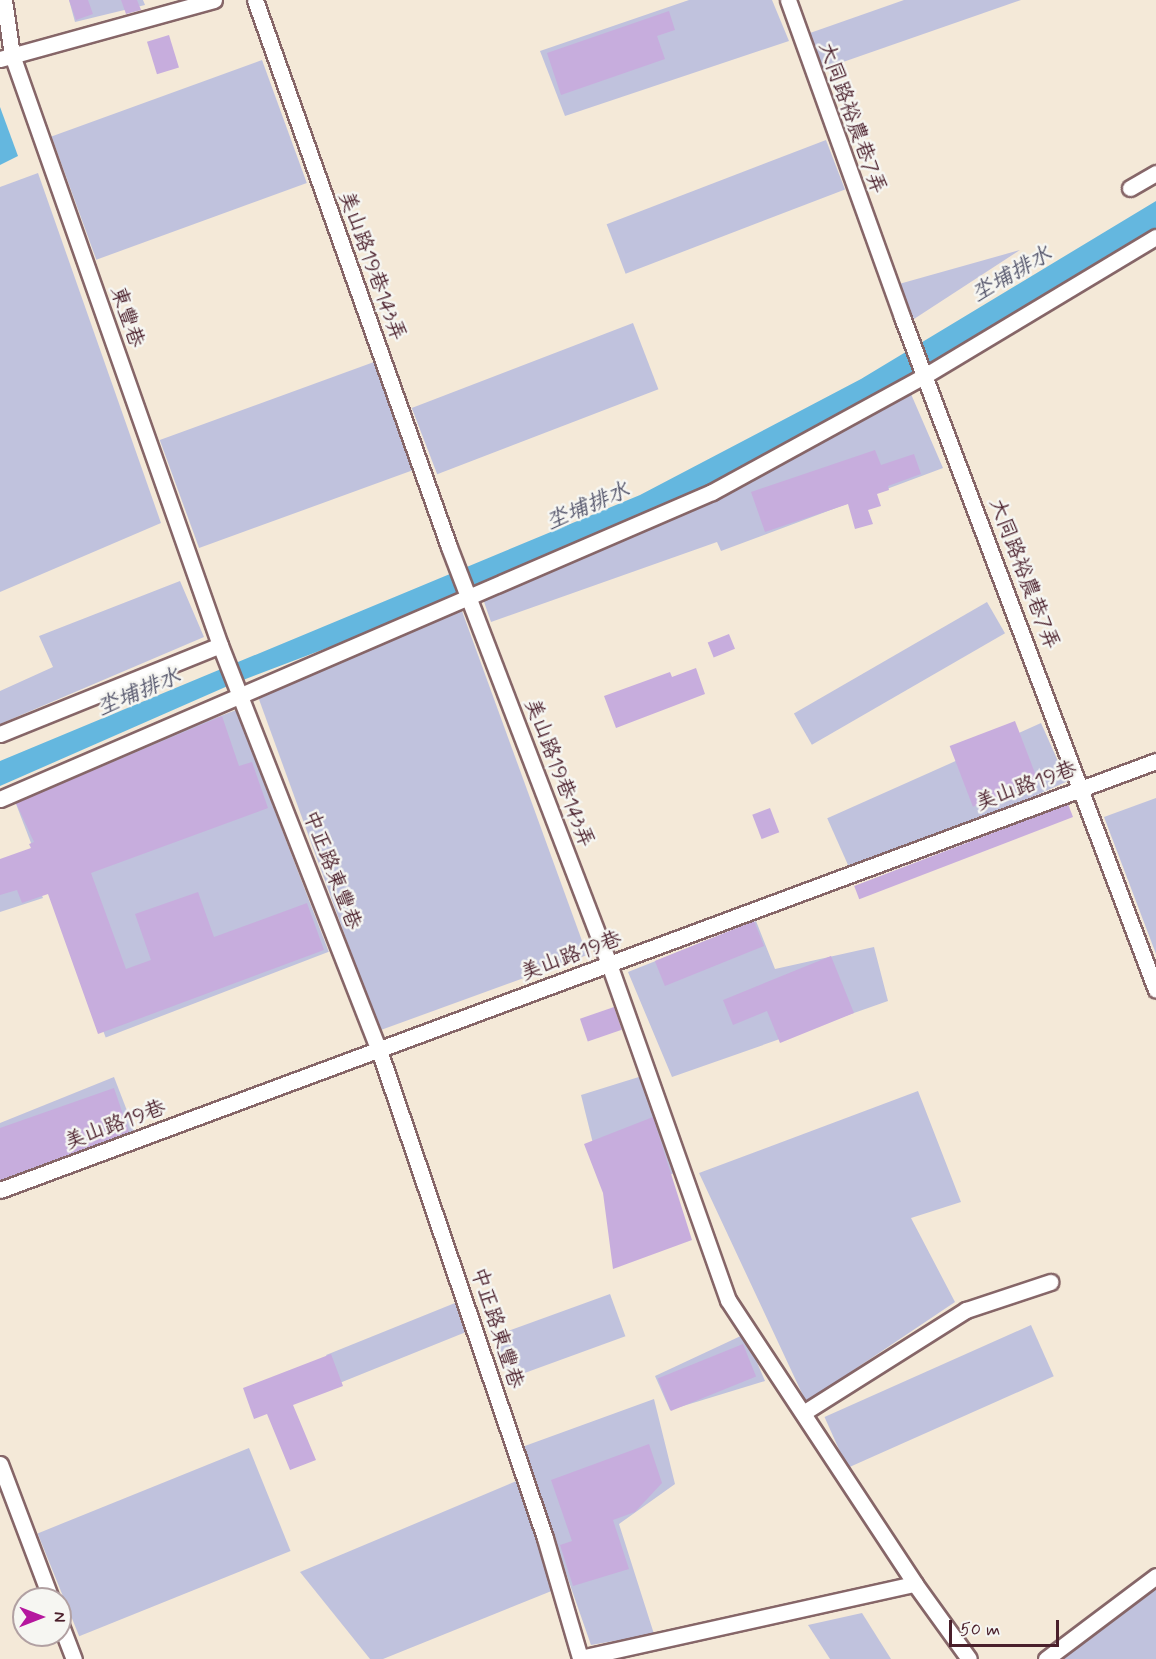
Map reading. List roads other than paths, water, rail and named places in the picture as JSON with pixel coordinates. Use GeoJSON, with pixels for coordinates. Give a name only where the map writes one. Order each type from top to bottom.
{"type":"FeatureCollection","features":[{"type":"Feature","properties":{"kind":"street","name":"東豐巷"},"geometry":{"type":"LineString","coordinates":[[4,0],[6,57],[220,645],[242,695]]}},
{"type":"Feature","properties":{"kind":"street"},"geometry":{"type":"LineString","coordinates":[[6,57],[214,0]]}},
{"type":"Feature","properties":{"kind":"street","name":"美山路19巷143弄"},"geometry":{"type":"LineString","coordinates":[[255,0],[449,547],[609,964]]}},
{"type":"Feature","properties":{"kind":"street","name":"大同路裕農巷7弄"},"geometry":{"type":"LineString","coordinates":[[788,0],[902,317],[926,375],[1156,990]]}},
{"type":"Feature","properties":{"kind":"street"},"geometry":{"type":"LineString","coordinates":[[1130,188],[1156,172]]}},
{"type":"Feature","properties":{"kind":"street"},"geometry":{"type":"LineString","coordinates":[[0,799],[712,492],[926,375],[1156,237]]}},
{"type":"Feature","properties":{"kind":"street"},"geometry":{"type":"LineString","coordinates":[[0,734],[220,645]]}},
{"type":"Feature","properties":{"kind":"street","name":"中正路東豐巷"},"geometry":{"type":"LineString","coordinates":[[242,695],[379,1050],[545,1538],[580,1658],[641,1652],[915,1584]]}},
{"type":"Feature","properties":{"kind":"street","name":"美山路19巷"},"geometry":{"type":"LineString","coordinates":[[0,1190],[1156,761]]}},
{"type":"Feature","properties":{"kind":"street"},"geometry":{"type":"LineString","coordinates":[[609,964],[728,1300],[915,1584],[969,1659]]}},
{"type":"Feature","properties":{"kind":"street"},"geometry":{"type":"LineString","coordinates":[[803,1413],[966,1310],[1050,1282]]}},
{"type":"Feature","properties":{"kind":"street"},"geometry":{"type":"LineString","coordinates":[[0,1464],[46,1587]]}},
{"type":"Feature","properties":{"kind":"street"},"geometry":{"type":"LineString","coordinates":[[1046,1659],[1156,1576]]}},
{"type":"Feature","properties":{"kind":"water"},"geometry":{"type":"Polygon","coordinates":[[[0,107],[18,156],[0,165],[0,107]]]}},
{"type":"Feature","properties":{"kind":"water"},"geometry":{"type":"Polygon","coordinates":[[[1156,201],[1156,232],[762,468],[514,577],[230,685],[0,786],[0,761],[640,495],[861,379],[1156,201]]]}},
{"type":"Feature","properties":{"kind":"water label","name":"坔埔排水"},"geometry":{"type":"Point","coordinates":[1012,275]}},
{"type":"Feature","properties":{"kind":"water label","name":"坔埔排水"},"geometry":{"type":"Point","coordinates":[588,507]}},
{"type":"Feature","properties":{"kind":"water label","name":"坔埔排水"},"geometry":{"type":"Point","coordinates":[139,693]}}]}
